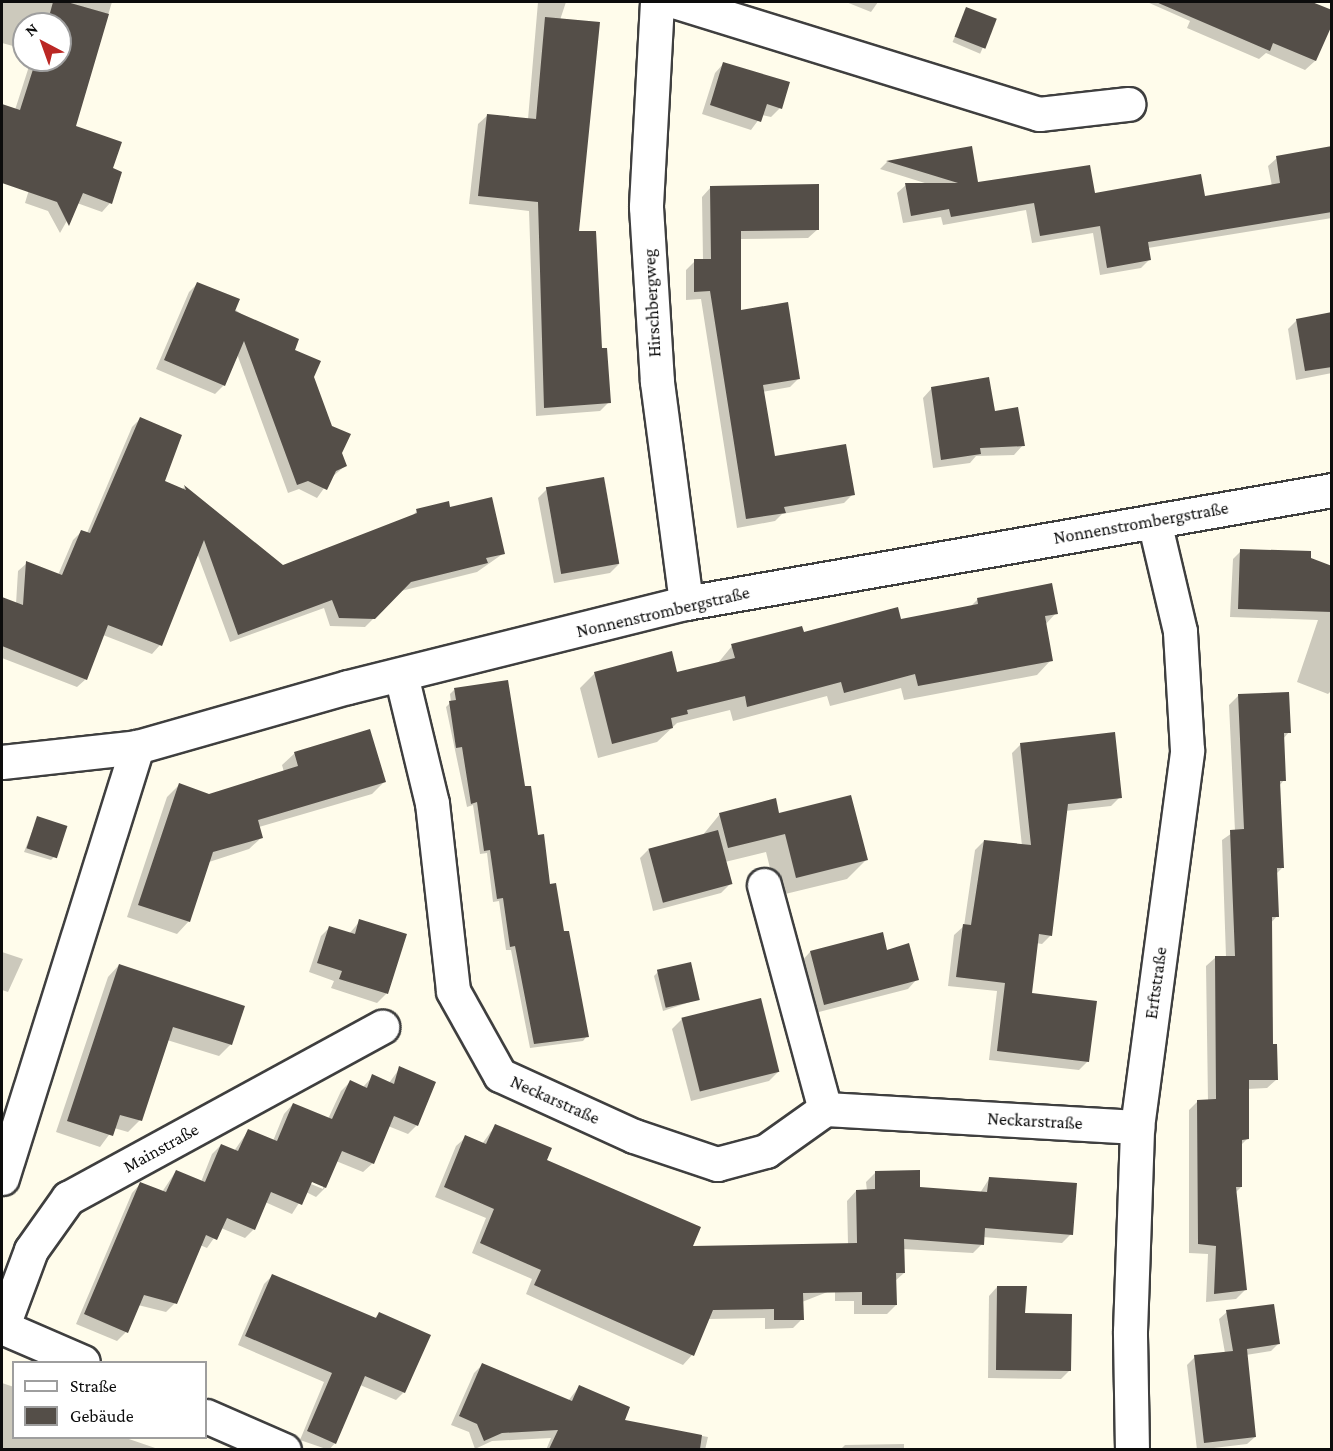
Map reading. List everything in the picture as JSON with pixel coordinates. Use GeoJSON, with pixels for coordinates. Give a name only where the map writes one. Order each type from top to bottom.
{"type":"FeatureCollection","features":[{"type":"Feature","properties":{"kind":"street","name":"Hirschbergweg"},"geometry":{"type":"LineString","coordinates":[[657,2],[646,207],[657,382],[686,603]]}},
{"type":"Feature","properties":{"kind":"street"},"geometry":{"type":"LineString","coordinates":[[677,2],[1039,114],[1128,105]]}},
{"type":"Feature","properties":{"kind":"street","name":"Nonnenstrombergstraße"},"geometry":{"type":"LineString","coordinates":[[2,762],[137,747],[401,675],[686,603],[1332,490]]}},
{"type":"Feature","properties":{"kind":"street","name":"Erftstraße"},"geometry":{"type":"LineString","coordinates":[[1132,1449],[1130,1331],[1137,1127],[1187,750],[1180,631],[1154,521]]}},
{"type":"Feature","properties":{"kind":"street","name":"Neckarstraße"},"geometry":{"type":"LineString","coordinates":[[401,675],[432,803],[453,991],[500,1075],[634,1136],[717,1164],[766,1151],[825,1109],[1137,1127]]}},
{"type":"Feature","properties":{"kind":"street"},"geometry":{"type":"LineString","coordinates":[[2,1178],[137,747]]}},
{"type":"Feature","properties":{"kind":"street"},"geometry":{"type":"LineString","coordinates":[[764,885],[825,1109]]}},
{"type":"Feature","properties":{"kind":"street","name":"Mainstraße"},"geometry":{"type":"LineString","coordinates":[[81,1361],[2,1328],[31,1250],[68,1198],[382,1027]]}},
{"type":"Feature","properties":{"kind":"street"},"geometry":{"type":"LineString","coordinates":[[207,1416],[284,1449]]}},
{"type":"Feature","properties":{"kind":"building"},"geometry":{"type":"Polygon","coordinates":[[[53,2],[67,2],[109,14],[76,126],[122,142],[113,168],[122,172],[112,204],[83,193],[69,226],[57,202],[2,183],[2,104],[20,110],[32,72],[72,72],[72,12],[50,12],[53,2]]]}},
{"type":"Feature","properties":{"kind":"building"},"geometry":{"type":"Polygon","coordinates":[[[1156,2],[1312,2],[1332,10],[1332,25],[1316,61],[1273,43],[1270,51],[1156,2]]]}},
{"type":"Feature","properties":{"kind":"building"},"geometry":{"type":"Polygon","coordinates":[[[966,7],[997,19],[985,49],[955,37],[966,7]]]}},
{"type":"Feature","properties":{"kind":"building"},"geometry":{"type":"Polygon","coordinates":[[[545,17],[600,22],[579,231],[596,231],[602,348],[607,348],[611,403],[544,408],[538,202],[478,196],[487,114],[536,119],[545,17]]]}},
{"type":"Feature","properties":{"kind":"building"},"geometry":{"type":"Polygon","coordinates":[[[723,62],[790,82],[782,109],[767,104],[761,122],[710,105],[723,62]]]}},
{"type":"Feature","properties":{"kind":"building"},"geometry":{"type":"Polygon","coordinates":[[[972,146],[978,182],[1090,165],[1095,193],[1201,174],[1205,196],[1280,183],[1276,156],[1332,146],[1332,212],[1148,242],[1151,260],[1107,268],[1100,226],[1040,236],[1034,203],[951,217],[949,209],[911,216],[905,183],[958,183],[886,161],[972,146]]]}},
{"type":"Feature","properties":{"kind":"building"},"geometry":{"type":"Polygon","coordinates":[[[819,184],[819,230],[741,231],[741,310],[788,302],[800,379],[763,385],[775,456],[846,444],[855,495],[784,507],[786,513],[746,519],[710,291],[694,292],[694,259],[711,259],[710,186],[819,184]]]}},
{"type":"Feature","properties":{"kind":"building"},"geometry":{"type":"Polygon","coordinates":[[[197,282],[240,299],[235,311],[299,339],[295,350],[321,361],[314,377],[332,426],[351,434],[342,453],[347,466],[336,471],[327,490],[308,481],[297,485],[244,341],[225,386],[164,360],[197,282]]]}},
{"type":"Feature","properties":{"kind":"building"},"geometry":{"type":"Polygon","coordinates":[[[1332,312],[1332,367],[1305,371],[1296,319],[1332,312]]]}},
{"type":"Feature","properties":{"kind":"building"},"geometry":{"type":"Polygon","coordinates":[[[989,377],[995,411],[1018,407],[1025,446],[980,448],[981,454],[941,460],[931,387],[989,377]]]}},
{"type":"Feature","properties":{"kind":"building"},"geometry":{"type":"Polygon","coordinates":[[[140,417],[182,435],[165,481],[186,490],[184,485],[283,565],[417,513],[416,509],[449,501],[450,507],[492,497],[505,554],[486,558],[488,563],[411,582],[375,619],[339,618],[332,600],[238,635],[204,540],[162,646],[108,625],[87,680],[2,646],[2,597],[23,605],[26,561],[62,575],[81,530],[90,533],[140,417]]]}},
{"type":"Feature","properties":{"kind":"building"},"geometry":{"type":"Polygon","coordinates":[[[604,477],[619,564],[561,574],[546,487],[604,477]]]}},
{"type":"Feature","properties":{"kind":"building"},"geometry":{"type":"Polygon","coordinates":[[[1240,549],[1311,551],[1311,558],[1332,566],[1332,612],[1238,609],[1240,549]]]}},
{"type":"Feature","properties":{"kind":"building"},"geometry":{"type":"Polygon","coordinates":[[[1052,583],[1058,614],[1045,616],[1053,661],[918,686],[915,674],[844,693],[841,682],[747,707],[745,696],[687,710],[688,714],[671,718],[673,728],[612,744],[594,672],[672,651],[677,672],[735,658],[731,644],[802,626],[804,632],[898,607],[901,619],[978,604],[977,598],[1052,583]]]}},
{"type":"Feature","properties":{"kind":"building"},"geometry":{"type":"Polygon","coordinates":[[[508,680],[525,786],[531,786],[538,835],[544,834],[550,884],[556,883],[564,931],[569,931],[589,1037],[534,1044],[515,946],[510,947],[503,898],[497,899],[490,850],[484,851],[477,802],[471,804],[462,747],[456,748],[449,701],[456,700],[454,688],[508,680]]]}},
{"type":"Feature","properties":{"kind":"building"},"geometry":{"type":"Polygon","coordinates":[[[1289,692],[1291,733],[1284,733],[1286,781],[1280,781],[1284,868],[1277,868],[1279,917],[1272,917],[1273,1044],[1277,1044],[1278,1080],[1249,1080],[1249,1139],[1242,1140],[1242,1187],[1236,1187],[1247,1290],[1214,1294],[1216,1246],[1198,1244],[1197,1100],[1216,1099],[1215,956],[1235,956],[1230,830],[1244,829],[1238,694],[1289,692]]]}},
{"type":"Feature","properties":{"kind":"building"},"geometry":{"type":"Polygon","coordinates":[[[370,729],[386,782],[258,820],[263,838],[213,852],[190,922],[138,905],[179,783],[209,794],[298,766],[294,752],[370,729]]]}},
{"type":"Feature","properties":{"kind":"building"},"geometry":{"type":"Polygon","coordinates":[[[1115,732],[1122,798],[1068,804],[1052,936],[1039,934],[1032,993],[1097,1001],[1089,1062],[997,1051],[1005,983],[956,977],[963,924],[971,925],[984,840],[1031,845],[1020,743],[1115,732]]]}},
{"type":"Feature","properties":{"kind":"building"},"geometry":{"type":"Polygon","coordinates":[[[851,795],[868,860],[796,878],[785,834],[728,848],[719,813],[776,798],[779,813],[851,795]]]}},
{"type":"Feature","properties":{"kind":"building"},"geometry":{"type":"Polygon","coordinates":[[[37,816],[67,826],[57,858],[26,848],[37,816]]]}},
{"type":"Feature","properties":{"kind":"building"},"geometry":{"type":"Polygon","coordinates":[[[718,830],[732,884],[663,903],[648,849],[718,830]]]}},
{"type":"Feature","properties":{"kind":"building"},"geometry":{"type":"Polygon","coordinates":[[[359,919],[407,934],[388,994],[339,979],[342,971],[317,963],[329,926],[355,934],[359,919]]]}},
{"type":"Feature","properties":{"kind":"building"},"geometry":{"type":"Polygon","coordinates":[[[883,932],[887,950],[909,943],[919,980],[824,1005],[810,951],[883,932]]]}},
{"type":"Feature","properties":{"kind":"building"},"geometry":{"type":"Polygon","coordinates":[[[691,962],[700,1000],[666,1008],[657,970],[691,962]]]}},
{"type":"Feature","properties":{"kind":"building"},"geometry":{"type":"Polygon","coordinates":[[[119,964],[245,1006],[232,1045],[173,1027],[142,1121],[120,1115],[113,1136],[67,1121],[119,964]]]}},
{"type":"Feature","properties":{"kind":"building"},"geometry":{"type":"Polygon","coordinates":[[[761,998],[779,1072],[700,1092],[681,1018],[761,998]]]}},
{"type":"Feature","properties":{"kind":"building"},"geometry":{"type":"Polygon","coordinates":[[[399,1066],[436,1082],[418,1126],[394,1116],[374,1164],[342,1151],[326,1188],[312,1182],[302,1205],[271,1192],[255,1230],[227,1218],[217,1240],[206,1235],[177,1304],[144,1295],[128,1333],[84,1314],[140,1182],[166,1192],[176,1170],[205,1182],[221,1144],[238,1151],[248,1129],[277,1141],[293,1103],[332,1119],[350,1080],[367,1088],[372,1074],[394,1084],[399,1066]]]}},
{"type":"Feature","properties":{"kind":"building"},"geometry":{"type":"Polygon","coordinates":[[[495,1124],[552,1148],[547,1160],[701,1227],[693,1246],[857,1243],[856,1190],[875,1189],[875,1171],[920,1170],[920,1187],[987,1192],[989,1177],[1077,1183],[1073,1235],[985,1228],[984,1245],[904,1239],[905,1273],[896,1273],[897,1305],[862,1305],[862,1292],[803,1293],[804,1320],[774,1320],[774,1309],[713,1310],[694,1356],[534,1285],[541,1270],[480,1243],[494,1209],[444,1187],[465,1135],[486,1144],[495,1124]]]}},
{"type":"Feature","properties":{"kind":"building"},"geometry":{"type":"Polygon","coordinates":[[[272,1274],[376,1318],[379,1312],[431,1335],[405,1393],[365,1376],[336,1444],[307,1431],[332,1373],[245,1336],[272,1274]]]}},
{"type":"Feature","properties":{"kind":"building"},"geometry":{"type":"Polygon","coordinates":[[[997,1286],[1027,1286],[1025,1313],[1072,1314],[1071,1371],[996,1370],[997,1286]]]}},
{"type":"Feature","properties":{"kind":"building"},"geometry":{"type":"Polygon","coordinates":[[[1274,1304],[1280,1344],[1247,1349],[1256,1437],[1204,1443],[1194,1355],[1233,1351],[1226,1310],[1274,1304]]]}},
{"type":"Feature","properties":{"kind":"building"},"geometry":{"type":"Polygon","coordinates":[[[482,1363],[572,1401],[579,1385],[630,1407],[625,1420],[702,1435],[700,1449],[549,1449],[558,1430],[502,1433],[484,1441],[477,1424],[459,1416],[482,1363]]]}}]}
